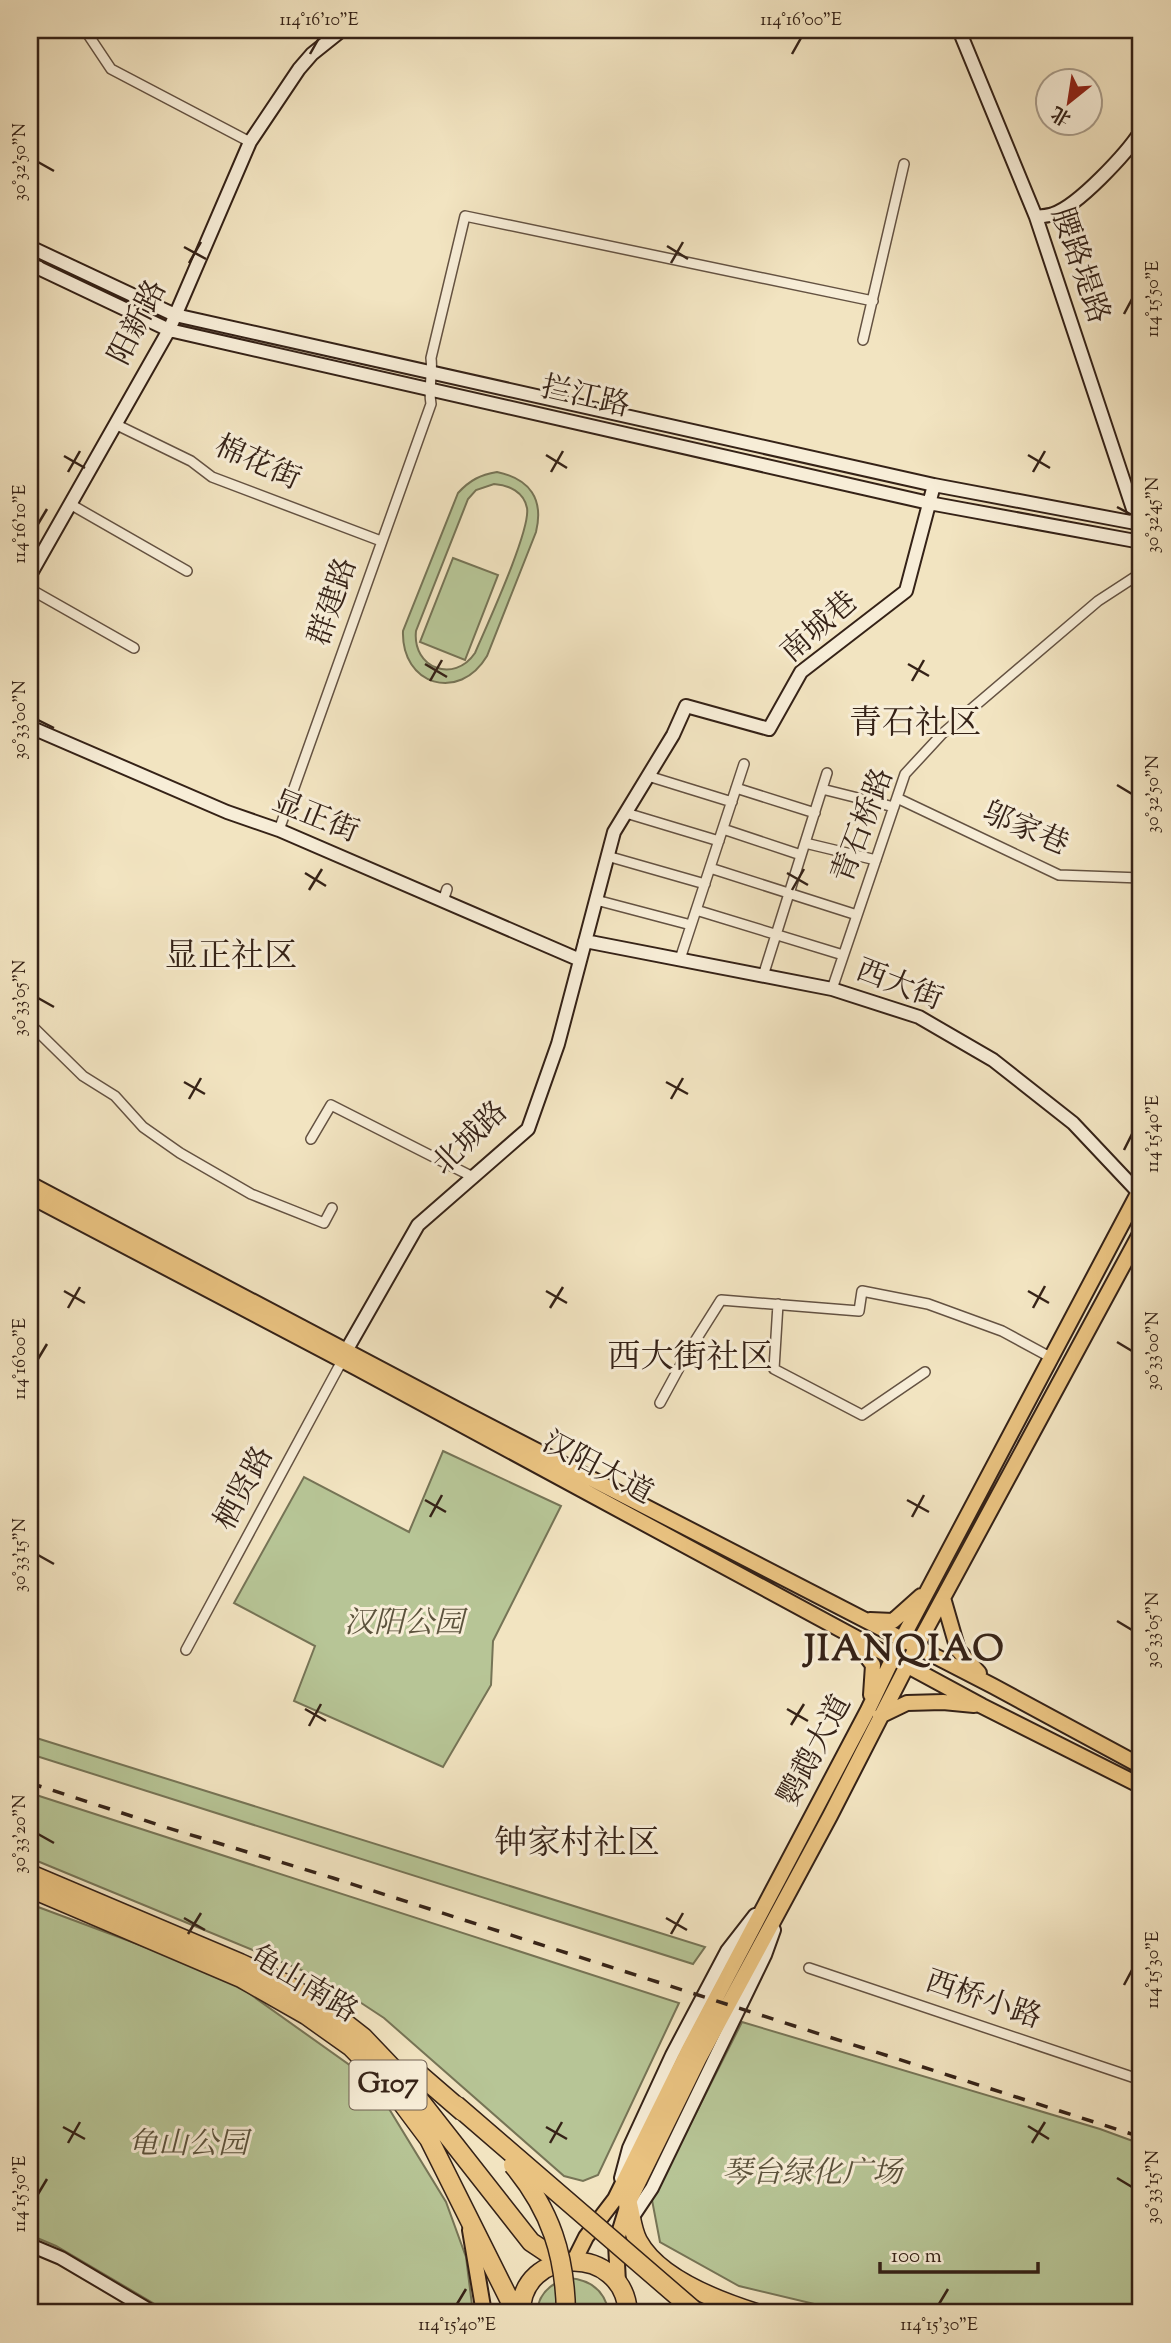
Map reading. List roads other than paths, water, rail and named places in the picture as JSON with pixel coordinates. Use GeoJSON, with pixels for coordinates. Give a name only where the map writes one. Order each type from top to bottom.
{"type":"FeatureCollection","features":[{"type":"Feature","properties":{"kind":"highway","name":"龟山南路"},"geometry":{"type":"LineString","coordinates":[[30,1874],[284,1983],[331,2012],[363,2037]]}},
{"type":"Feature","properties":{"kind":"highway","name":"龟山南路"},"geometry":{"type":"LineString","coordinates":[[30,1888],[232,1974],[306,2015],[336,2036],[377,2072],[410,2111],[449,2176],[468,2221]]}},
{"type":"Feature","properties":{"kind":"highway"},"geometry":{"type":"LineString","coordinates":[[363,2037],[419,2074],[697,2313]]}},
{"type":"Feature","properties":{"kind":"highway","name":"G107"},"geometry":{"type":"LineString","coordinates":[[363,2037],[426,2107],[473,2171],[531,2242],[567,2261],[599,2266],[618,2283]]}},
{"type":"Feature","properties":{"kind":"highway"},"geometry":{"type":"LineString","coordinates":[[456,2105],[499,2148],[542,2206],[555,2236],[562,2263],[566,2313]]}},
{"type":"Feature","properties":{"kind":"highway"},"geometry":{"type":"LineString","coordinates":[[625,2207],[636,2239],[646,2253],[662,2267],[706,2294],[756,2313]]}},
{"type":"Feature","properties":{"kind":"highway","name":"G107"},"geometry":{"type":"LineString","coordinates":[[468,2221],[518,2313]]}},
{"type":"Feature","properties":{"kind":"highway","name":"G107"},"geometry":{"type":"LineString","coordinates":[[518,2313],[533,2279],[546,2268],[567,2261]]}},
{"type":"Feature","properties":{"kind":"highway"},"geometry":{"type":"LineString","coordinates":[[618,2283],[624,2294],[628,2313]]}},
{"type":"Feature","properties":{"kind":"main road","name":"汉阳大道"},"geometry":{"type":"LineString","coordinates":[[30,1184],[844,1632],[982,1706],[1141,1786]]}},
{"type":"Feature","properties":{"kind":"main road","name":"鹦鹉大道"},"geometry":{"type":"LineString","coordinates":[[874,1713],[902,1639],[1140,1191]]}},
{"type":"Feature","properties":{"kind":"main road","name":"汉阳大道"},"geometry":{"type":"LineString","coordinates":[[30,1196],[902,1639],[1141,1766]]}},
{"type":"Feature","properties":{"kind":"main road","name":"鹦鹉大道"},"geometry":{"type":"LineString","coordinates":[[618,2283],[616,2243],[625,2207],[778,1896],[874,1713],[917,1647],[1141,1232]]}},
{"type":"Feature","properties":{"kind":"main road"},"geometry":{"type":"LineString","coordinates":[[852,1614],[866,1619],[893,1621],[929,1589]]}},
{"type":"Feature","properties":{"kind":"main road"},"geometry":{"type":"LineString","coordinates":[[943,1598],[958,1650],[993,1686]]}},
{"type":"Feature","properties":{"kind":"main road"},"geometry":{"type":"LineString","coordinates":[[844,1632],[866,1653],[873,1665],[874,1713],[907,1703],[943,1702],[982,1706]]}},
{"type":"Feature","properties":{"kind":"main road","name":"鹦鹉大道"},"geometry":{"type":"LineString","coordinates":[[567,2261],[586,2237],[625,2207]]}},
{"type":"Feature","properties":{"kind":"main road"},"geometry":{"type":"LineString","coordinates":[[468,2221],[484,2313]]}},
{"type":"Feature","properties":{"kind":"street"},"geometry":{"type":"LineString","coordinates":[[85,30],[111,69],[250,142]]}},
{"type":"Feature","properties":{"kind":"street","name":"阳新路"},"geometry":{"type":"LineString","coordinates":[[30,575],[169,330],[250,142],[299,69],[312,54],[342,30]]}},
{"type":"Feature","properties":{"kind":"street","name":"腰路堤路"},"geometry":{"type":"LineString","coordinates":[[959,30],[1036,217],[1133,509],[1141,523]]}},
{"type":"Feature","properties":{"kind":"street"},"geometry":{"type":"LineString","coordinates":[[1036,217],[1054,214],[1083,194],[1131,146],[1141,131]]}},
{"type":"Feature","properties":{"kind":"street"},"geometry":{"type":"LineString","coordinates":[[863,340],[904,164]]}},
{"type":"Feature","properties":{"kind":"street","name":"群建路"},"geometry":{"type":"LineString","coordinates":[[279,831],[431,404],[431,358],[465,216],[873,301]]}},
{"type":"Feature","properties":{"kind":"street","name":"拦江路"},"geometry":{"type":"LineString","coordinates":[[30,247],[175,315],[934,485],[1141,523]]}},
{"type":"Feature","properties":{"kind":"street"},"geometry":{"type":"LineString","coordinates":[[30,280],[34,265]]}},
{"type":"Feature","properties":{"kind":"street","name":"拦江路"},"geometry":{"type":"LineString","coordinates":[[34,265],[169,330],[929,503],[1141,542]]}},
{"type":"Feature","properties":{"kind":"street","name":"棉花街"},"geometry":{"type":"LineString","coordinates":[[115,424],[191,461],[212,477],[381,541]]}},
{"type":"Feature","properties":{"kind":"street","name":"南城巷"},"geometry":{"type":"LineString","coordinates":[[585,941],[614,832],[673,735],[686,706],[769,729],[801,671],[906,591],[934,485]]}},
{"type":"Feature","properties":{"kind":"street"},"geometry":{"type":"LineString","coordinates":[[70,503],[187,571]]}},
{"type":"Feature","properties":{"kind":"street","name":"青石桥路"},"geometry":{"type":"LineString","coordinates":[[832,989],[905,774],[942,734],[1098,601],[1141,573]]}},
{"type":"Feature","properties":{"kind":"street"},"geometry":{"type":"LineString","coordinates":[[30,589],[134,648]]}},
{"type":"Feature","properties":{"kind":"street","name":"显正街"},"geometry":{"type":"LineString","coordinates":[[30,727],[227,811],[445,895],[580,960]]}},
{"type":"Feature","properties":{"kind":"street"},"geometry":{"type":"LineString","coordinates":[[680,959],[744,764]]}},
{"type":"Feature","properties":{"kind":"street"},"geometry":{"type":"LineString","coordinates":[[763,976],[827,773]]}},
{"type":"Feature","properties":{"kind":"street"},"geometry":{"type":"LineString","coordinates":[[648,776],[732,802]]}},
{"type":"Feature","properties":{"kind":"street"},"geometry":{"type":"LineString","coordinates":[[736,788],[814,813]]}},
{"type":"Feature","properties":{"kind":"street","name":"邬家巷"},"geometry":{"type":"LineString","coordinates":[[822,789],[896,803],[1059,875],[1141,878]]}},
{"type":"Feature","properties":{"kind":"street"},"geometry":{"type":"LineString","coordinates":[[625,813],[719,841]]}},
{"type":"Feature","properties":{"kind":"street"},"geometry":{"type":"LineString","coordinates":[[723,829],[801,855]]}},
{"type":"Feature","properties":{"kind":"street"},"geometry":{"type":"LineString","coordinates":[[805,843],[876,860]]}},
{"type":"Feature","properties":{"kind":"street"},"geometry":{"type":"LineString","coordinates":[[607,856],[705,884]]}},
{"type":"Feature","properties":{"kind":"street"},"geometry":{"type":"LineString","coordinates":[[710,868],[857,915]]}},
{"type":"Feature","properties":{"kind":"street"},"geometry":{"type":"LineString","coordinates":[[596,900],[691,925]]}},
{"type":"Feature","properties":{"kind":"street"},"geometry":{"type":"LineString","coordinates":[[696,910],[843,955]]}},
{"type":"Feature","properties":{"kind":"street","name":"北城路"},"geometry":{"type":"LineString","coordinates":[[344,1356],[418,1225],[528,1129],[558,1044],[585,941]]}},
{"type":"Feature","properties":{"kind":"street","name":"西大街"},"geometry":{"type":"LineString","coordinates":[[585,941],[832,989],[919,1017],[993,1060],[1073,1123],[1140,1191]]}},
{"type":"Feature","properties":{"kind":"street"},"geometry":{"type":"LineString","coordinates":[[30,1024],[83,1076],[115,1096],[143,1127],[180,1153],[276,1206],[324,1223],[332,1208]]}},
{"type":"Feature","properties":{"kind":"street"},"geometry":{"type":"LineString","coordinates":[[312,1139],[331,1105],[473,1177]]}},
{"type":"Feature","properties":{"kind":"street"},"geometry":{"type":"LineString","coordinates":[[660,1403],[721,1300],[859,1311],[862,1291],[928,1304],[1002,1331],[1050,1357]]}},
{"type":"Feature","properties":{"kind":"street"},"geometry":{"type":"LineString","coordinates":[[778,1304],[774,1369],[862,1415],[925,1372]]}},
{"type":"Feature","properties":{"kind":"street","name":"栖贤路"},"geometry":{"type":"LineString","coordinates":[[186,1650],[344,1356]]}},
{"type":"Feature","properties":{"kind":"street"},"geometry":{"type":"LineString","coordinates":[[625,2207],[629,2148],[672,2055],[727,1951],[778,1896]]}},
{"type":"Feature","properties":{"kind":"street","name":"西桥小路"},"geometry":{"type":"LineString","coordinates":[[809,1968],[1141,2080]]}},
{"type":"Feature","properties":{"kind":"street"},"geometry":{"type":"LineString","coordinates":[[30,2245],[61,2258],[154,2313]]}},
{"type":"Feature","properties":{"kind":"railway"},"geometry":{"type":"LineString","coordinates":[[30,1783],[1141,2137]]}},
{"type":"Feature","properties":{"kind":"district","name":"青石社区"},"geometry":{"type":"Point","coordinates":[915,725]}},
{"type":"Feature","properties":{"kind":"district","name":"显正社区"},"geometry":{"type":"Point","coordinates":[231,958]}},
{"type":"Feature","properties":{"kind":"district","name":"西大街社区"},"geometry":{"type":"Point","coordinates":[690,1359]}},
{"type":"Feature","properties":{"kind":"district","name":"JIANQIAO"},"geometry":{"type":"Point","coordinates":[905,1651]}},
{"type":"Feature","properties":{"kind":"district","name":"钟家村社区"},"geometry":{"type":"Point","coordinates":[577,1845]}},
{"type":"Feature","properties":{"kind":"park label","name":"汉阳公园"},"geometry":{"type":"Point","coordinates":[404,1624]}},
{"type":"Feature","properties":{"kind":"park label","name":"龟山公园"},"geometry":{"type":"Point","coordinates":[188,2145]}},
{"type":"Feature","properties":{"kind":"park label","name":"琴台绿化广场"},"geometry":{"type":"Point","coordinates":[812,2174]}}]}
